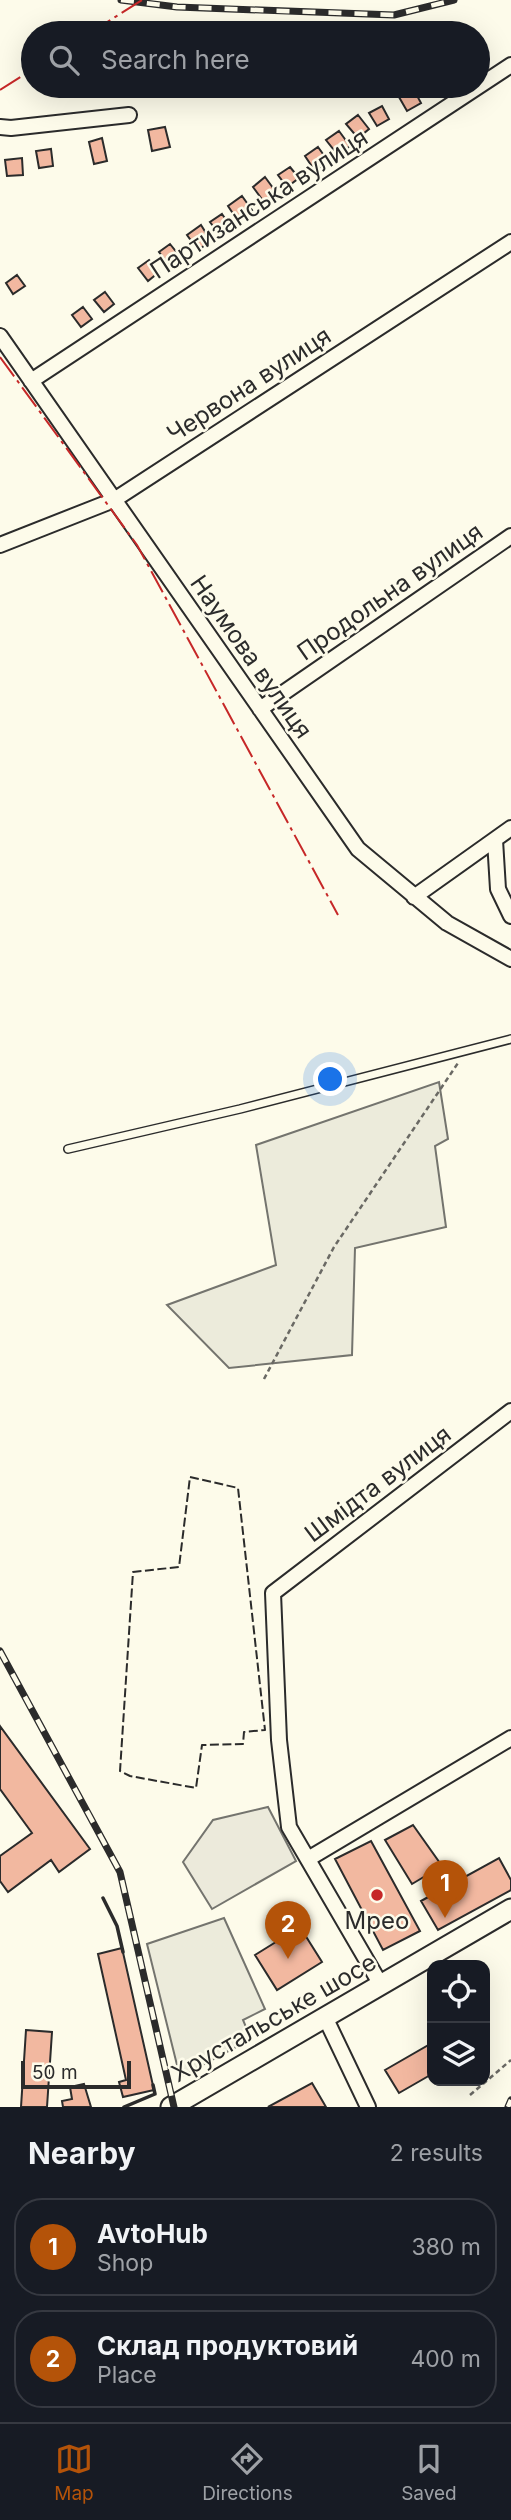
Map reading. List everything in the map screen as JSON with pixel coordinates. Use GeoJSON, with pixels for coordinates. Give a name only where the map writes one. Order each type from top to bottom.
{"type":"FeatureCollection","features":[{"type":"Feature","properties":{"kind":"street","name":"Партизанська вулиця"},"geometry":{"type":"LineString","coordinates":[[490,79],[511,65]]}},
{"type":"Feature","properties":{"kind":"street","name":"Партизанська вулиця"},"geometry":{"type":"LineString","coordinates":[[31,381],[461,98]]}},
{"type":"Feature","properties":{"kind":"street"},"geometry":{"type":"LineString","coordinates":[[0,127],[129,115]]}},
{"type":"Feature","properties":{"kind":"street","name":"Червона вулиця"},"geometry":{"type":"LineString","coordinates":[[0,545],[114,500],[511,242]]}},
{"type":"Feature","properties":{"kind":"street","name":"Наумова вулиця"},"geometry":{"type":"LineString","coordinates":[[0,336],[358,849],[447,923],[511,959]]}},
{"type":"Feature","properties":{"kind":"street","name":"Продольна вулиця"},"geometry":{"type":"LineString","coordinates":[[260,709],[511,536]]}},
{"type":"Feature","properties":{"kind":"street"},"geometry":{"type":"LineString","coordinates":[[414,897],[511,828]]}},
{"type":"Feature","properties":{"kind":"street"},"geometry":{"type":"LineString","coordinates":[[495,840],[498,889],[511,916]]}},
{"type":"Feature","properties":{"kind":"street","name":"Шмідта вулиця"},"geometry":{"type":"LineString","coordinates":[[308,1859],[289,1827],[279,1740],[273,1593],[511,1411]]}},
{"type":"Feature","properties":{"kind":"street"},"geometry":{"type":"LineString","coordinates":[[381,1984],[308,1859],[511,1738]]}},
{"type":"Feature","properties":{"kind":"street","name":"Хрустальське шосе"},"geometry":{"type":"LineString","coordinates":[[171,2107],[511,1909]]}},
{"type":"Feature","properties":{"kind":"street"},"geometry":{"type":"LineString","coordinates":[[325,2017],[368,2107]]}},
{"type":"Feature","properties":{"kind":"lane"},"geometry":{"type":"LineString","coordinates":[[68,1149],[240,1110],[511,1040]]}},
{"type":"Feature","properties":{"kind":"path"},"geometry":{"type":"LineString","coordinates":[[264,1379],[334,1247],[466,1051]]}},
{"type":"Feature","properties":{"kind":"path"},"geometry":{"type":"LineString","coordinates":[[470,2095],[511,2060]]}},
{"type":"Feature","properties":{"kind":"shaded area"},"geometry":{"type":"Polygon","coordinates":[[[439,1082],[448,1139],[435,1146],[446,1227],[355,1248],[352,1355],[229,1368],[167,1305],[276,1265],[256,1145],[439,1082]]]}},
{"type":"Feature","properties":{"kind":"shaded area"},"geometry":{"type":"Polygon","coordinates":[[[268,1807],[296,1861],[212,1909],[183,1862],[213,1820],[268,1807]]]}},
{"type":"Feature","properties":{"kind":"shaded area"},"geometry":{"type":"Polygon","coordinates":[[[224,1918],[265,2009],[243,2020],[251,2039],[180,2077],[147,1944],[224,1918]]]}},
{"type":"Feature","properties":{"kind":"building"},"geometry":{"type":"Polygon","coordinates":[[[400,98],[418,98],[421,103],[407,111],[400,98]]]}},
{"type":"Feature","properties":{"kind":"building"},"geometry":{"type":"Polygon","coordinates":[[[382,106],[389,119],[377,126],[369,113],[382,106]]]}},
{"type":"Feature","properties":{"kind":"building"},"geometry":{"type":"Polygon","coordinates":[[[358,115],[369,129],[358,138],[346,124],[358,115]]]}},
{"type":"Feature","properties":{"kind":"building"},"geometry":{"type":"Polygon","coordinates":[[[165,127],[170,147],[152,151],[148,130],[165,127]]]}},
{"type":"Feature","properties":{"kind":"building"},"geometry":{"type":"Polygon","coordinates":[[[339,131],[350,146],[338,155],[326,140],[339,131]]]}},
{"type":"Feature","properties":{"kind":"building"},"geometry":{"type":"Polygon","coordinates":[[[102,138],[107,161],[94,164],[89,142],[102,138]]]}},
{"type":"Feature","properties":{"kind":"building"},"geometry":{"type":"Polygon","coordinates":[[[318,147],[328,161],[315,171],[305,156],[318,147]]]}},
{"type":"Feature","properties":{"kind":"building"},"geometry":{"type":"Polygon","coordinates":[[[51,149],[53,166],[39,168],[36,151],[51,149]]]}},
{"type":"Feature","properties":{"kind":"building"},"geometry":{"type":"Polygon","coordinates":[[[22,158],[23,175],[7,176],[5,160],[22,158]]]}},
{"type":"Feature","properties":{"kind":"building"},"geometry":{"type":"Polygon","coordinates":[[[290,167],[299,178],[287,187],[278,175],[290,167]]]}},
{"type":"Feature","properties":{"kind":"building"},"geometry":{"type":"Polygon","coordinates":[[[265,177],[276,192],[264,202],[253,187],[265,177]]]}},
{"type":"Feature","properties":{"kind":"building"},"geometry":{"type":"Polygon","coordinates":[[[242,196],[252,210],[238,221],[228,206],[242,196]]]}},
{"type":"Feature","properties":{"kind":"building"},"geometry":{"type":"Polygon","coordinates":[[[222,214],[231,227],[220,235],[210,222],[222,214]]]}},
{"type":"Feature","properties":{"kind":"building"},"geometry":{"type":"Polygon","coordinates":[[[201,225],[211,241],[198,250],[187,235],[201,225]]]}},
{"type":"Feature","properties":{"kind":"building"},"geometry":{"type":"Polygon","coordinates":[[[170,244],[182,259],[170,267],[159,252],[170,244]]]}},
{"type":"Feature","properties":{"kind":"building"},"geometry":{"type":"Polygon","coordinates":[[[149,260],[159,272],[148,281],[138,268],[149,260]]]}},
{"type":"Feature","properties":{"kind":"building"},"geometry":{"type":"Polygon","coordinates":[[[17,275],[25,286],[13,294],[6,283],[17,275]]]}},
{"type":"Feature","properties":{"kind":"building"},"geometry":{"type":"Polygon","coordinates":[[[105,292],[114,304],[104,312],[94,300],[105,292]]]}},
{"type":"Feature","properties":{"kind":"building"},"geometry":{"type":"Polygon","coordinates":[[[83,307],[92,319],[81,327],[72,315],[83,307]]]}},
{"type":"Feature","properties":{"kind":"building"},"geometry":{"type":"Polygon","coordinates":[[[0,1726],[90,1849],[59,1872],[51,1860],[8,1892],[0,1881],[0,1856],[32,1833],[0,1789],[0,1726]]]}},
{"type":"Feature","properties":{"kind":"building"},"geometry":{"type":"Polygon","coordinates":[[[413,1825],[442,1866],[412,1884],[385,1840],[413,1825]]]}},
{"type":"Feature","properties":{"kind":"building","name":"Мрео"},"geometry":{"type":"Polygon","coordinates":[[[371,1841],[420,1931],[383,1950],[335,1859],[371,1841]]]}},
{"type":"Feature","properties":{"kind":"building"},"geometry":{"type":"Polygon","coordinates":[[[499,1858],[511,1880],[511,1890],[438,1930],[421,1901],[499,1858]]]}},
{"type":"Feature","properties":{"kind":"building"},"geometry":{"type":"Polygon","coordinates":[[[300,1927],[322,1962],[277,1990],[255,1955],[300,1927]]]}},
{"type":"Feature","properties":{"kind":"building"},"geometry":{"type":"Polygon","coordinates":[[[122,1948],[154,2090],[123,2097],[119,2082],[126,2080],[98,1954],[122,1948]]]}},
{"type":"Feature","properties":{"kind":"building"},"geometry":{"type":"Polygon","coordinates":[[[26,2030],[52,2032],[47,2107],[21,2107],[26,2030]]]}},
{"type":"Feature","properties":{"kind":"building"},"geometry":{"type":"Polygon","coordinates":[[[427,2046],[427,2077],[399,2093],[385,2070],[427,2046]]]}},
{"type":"Feature","properties":{"kind":"building"},"geometry":{"type":"Polygon","coordinates":[[[312,2083],[326,2107],[268,2107],[312,2083]]]}},
{"type":"Feature","properties":{"kind":"building"},"geometry":{"type":"Polygon","coordinates":[[[84,2084],[91,2107],[63,2107],[62,2101],[72,2099],[70,2087],[84,2084]]]}},
{"type":"Feature","properties":{"kind":"railway"},"geometry":{"type":"LineString","coordinates":[[121,0],[177,7],[394,15],[454,0]]}},
{"type":"Feature","properties":{"kind":"railway"},"geometry":{"type":"LineString","coordinates":[[0,1651],[120,1872],[174,2107]]}},
{"type":"Feature","properties":{"kind":"railway"},"geometry":{"type":"LineString","coordinates":[[508,2107],[511,2100]]}},
{"type":"Feature","properties":{"kind":"fence"},"geometry":{"type":"LineString","coordinates":[[190,1477],[238,1488],[265,1730],[244,1732],[243,1744],[202,1745],[196,1788],[130,1776],[120,1771],[133,1572],[179,1567],[190,1477]]}},
{"type":"Feature","properties":{"kind":"wall"},"geometry":{"type":"LineString","coordinates":[[103,1898],[117,1926],[123,1952]]}},
{"type":"Feature","properties":{"kind":"wall"},"geometry":{"type":"LineString","coordinates":[[124,2107],[155,2094],[153,2085]]}},
{"type":"Feature","properties":{"kind":"power"},"geometry":{"type":"LineString","coordinates":[[109,21],[142,0]]}},
{"type":"Feature","properties":{"kind":"power"},"geometry":{"type":"LineString","coordinates":[[0,90],[21,77]]}},
{"type":"Feature","properties":{"kind":"power"},"geometry":{"type":"LineString","coordinates":[[0,357],[137,545],[338,915]]}},
{"type":"Feature","properties":{"kind":"place","name":"Мрео"},"geometry":{"type":"Point","coordinates":[377,1895]}},
{"type":"Feature","properties":{"kind":"place","name":"AvtoHub"},"geometry":{"type":"Point","coordinates":[445,1918]}},
{"type":"Feature","properties":{"kind":"place","name":"Склад продуктовий"},"geometry":{"type":"Point","coordinates":[288,1959]}}]}
